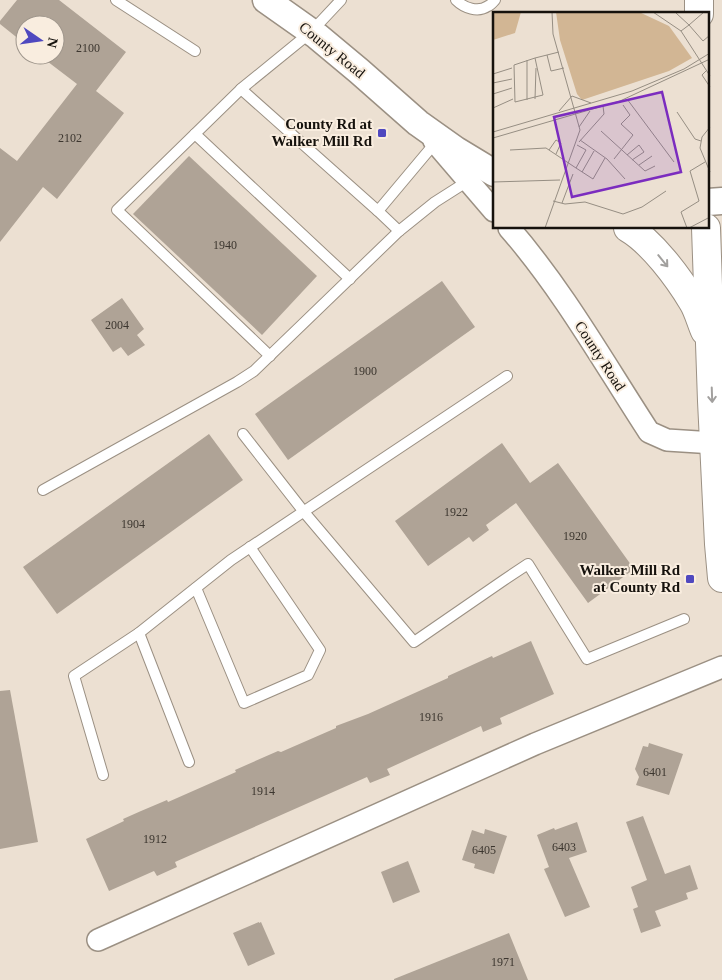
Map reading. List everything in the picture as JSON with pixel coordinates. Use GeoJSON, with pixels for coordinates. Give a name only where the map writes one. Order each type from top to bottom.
{"type":"FeatureCollection","features":[{"type":"Feature","properties":{"kind":"main road"},"geometry":{"type":"LineString","coordinates":[[630,229],[662,258],[694,303],[710,346]]}},
{"type":"Feature","properties":{"kind":"main road"},"geometry":{"type":"LineString","coordinates":[[706,229],[714,443],[722,578]]}},
{"type":"Feature","properties":{"kind":"street","name":"County Road"},"geometry":{"type":"LineString","coordinates":[[266,0],[311,32],[418,123],[456,150],[493,172]]}},
{"type":"Feature","properties":{"kind":"street","name":"County Road"},"geometry":{"type":"LineString","coordinates":[[418,123],[493,210]]}},
{"type":"Feature","properties":{"kind":"street","name":"County Road"},"geometry":{"type":"LineString","coordinates":[[510,229],[546,275],[577,320],[649,432],[667,440],[714,443]]}},
{"type":"Feature","properties":{"kind":"street"},"geometry":{"type":"LineString","coordinates":[[98,940],[535,744],[722,668]]}},
{"type":"Feature","properties":{"kind":"lane"},"geometry":{"type":"LineString","coordinates":[[116,0],[196,51]]}},
{"type":"Feature","properties":{"kind":"lane"},"geometry":{"type":"LineString","coordinates":[[270,356],[117,210],[241,89],[311,32],[341,0]]}},
{"type":"Feature","properties":{"kind":"lane"},"geometry":{"type":"LineString","coordinates":[[456,0],[473,10],[487,7],[495,0]]}},
{"type":"Feature","properties":{"kind":"lane"},"geometry":{"type":"LineString","coordinates":[[241,89],[399,231]]}},
{"type":"Feature","properties":{"kind":"lane"},"geometry":{"type":"LineString","coordinates":[[194,134],[350,279]]}},
{"type":"Feature","properties":{"kind":"lane"},"geometry":{"type":"LineString","coordinates":[[378,212],[435,143]]}},
{"type":"Feature","properties":{"kind":"lane"},"geometry":{"type":"LineString","coordinates":[[43,490],[254,371],[399,231],[435,202],[468,181]]}},
{"type":"Feature","properties":{"kind":"lane"},"geometry":{"type":"LineString","coordinates":[[103,775],[74,676],[139,633],[231,560],[507,376]]}},
{"type":"Feature","properties":{"kind":"lane"},"geometry":{"type":"LineString","coordinates":[[244,434],[304,512],[414,642],[528,564],[586,659],[684,619]]}},
{"type":"Feature","properties":{"kind":"lane"},"geometry":{"type":"LineString","coordinates":[[196,588],[244,703],[308,675],[320,650],[250,547]]}},
{"type":"Feature","properties":{"kind":"lane"},"geometry":{"type":"LineString","coordinates":[[139,633],[189,762]]}},
{"type":"Feature","properties":{"kind":"building"},"geometry":{"type":"Polygon","coordinates":[[[17,0],[59,0],[126,52],[96,91],[124,113],[57,199],[43,187],[0,242],[0,148],[17,161],[77,84],[52,65],[65,65],[65,15],[15,15],[15,36],[0,24],[0,21],[17,0]]]}},
{"type":"Feature","properties":{"kind":"building"},"geometry":{"type":"Polygon","coordinates":[[[189,156],[317,276],[262,335],[133,214],[189,156]]]}},
{"type":"Feature","properties":{"kind":"building"},"geometry":{"type":"Polygon","coordinates":[[[442,281],[475,327],[288,460],[255,414],[442,281]]]}},
{"type":"Feature","properties":{"kind":"building"},"geometry":{"type":"Polygon","coordinates":[[[122,298],[144,329],[137,335],[145,345],[128,356],[121,347],[113,352],[91,320],[122,298]]]}},
{"type":"Feature","properties":{"kind":"building"},"geometry":{"type":"Polygon","coordinates":[[[209,434],[243,480],[57,614],[23,567],[209,434]]]}},
{"type":"Feature","properties":{"kind":"building"},"geometry":{"type":"Polygon","coordinates":[[[502,443],[530,483],[558,463],[634,569],[588,603],[516,503],[486,525],[489,530],[473,542],[469,537],[428,566],[395,521],[502,443]]]}},
{"type":"Feature","properties":{"kind":"building"},"geometry":{"type":"Polygon","coordinates":[[[531,641],[554,694],[500,718],[502,724],[483,732],[481,726],[387,769],[390,775],[370,783],[367,777],[175,862],[177,867],[157,876],[154,871],[109,891],[86,839],[124,821],[123,819],[167,800],[168,802],[236,772],[235,770],[278,751],[281,752],[448,678],[448,676],[492,656],[493,658],[531,641]]]}},
{"type":"Feature","properties":{"kind":"building"},"geometry":{"type":"Polygon","coordinates":[[[10,690],[38,842],[0,849],[0,691],[10,690]]]}},
{"type":"Feature","properties":{"kind":"building"},"geometry":{"type":"Polygon","coordinates":[[[649,743],[683,754],[669,795],[636,785],[639,777],[635,769],[643,746],[648,747],[649,743]]]}},
{"type":"Feature","properties":{"kind":"building"},"geometry":{"type":"Polygon","coordinates":[[[643,816],[665,874],[690,865],[698,889],[686,893],[688,899],[655,911],[661,926],[641,933],[633,909],[638,907],[631,887],[647,880],[626,822],[643,816]]]}},
{"type":"Feature","properties":{"kind":"building"},"geometry":{"type":"Polygon","coordinates":[[[577,822],[587,852],[569,858],[590,907],[565,917],[544,869],[549,867],[537,835],[577,822]]]}},
{"type":"Feature","properties":{"kind":"building"},"geometry":{"type":"Polygon","coordinates":[[[485,829],[507,836],[494,874],[474,868],[475,864],[462,860],[472,830],[484,834],[485,829]]]}},
{"type":"Feature","properties":{"kind":"building"},"geometry":{"type":"Polygon","coordinates":[[[408,861],[420,892],[393,903],[381,872],[408,861]]]}},
{"type":"Feature","properties":{"kind":"building"},"geometry":{"type":"Polygon","coordinates":[[[261,922],[275,954],[248,966],[233,933],[261,922]]]}},
{"type":"Feature","properties":{"kind":"building"},"geometry":{"type":"Polygon","coordinates":[[[509,933],[528,980],[394,980],[394,979],[509,933]]]}},
{"type":"Feature","properties":{"kind":"place","name":"County Rd at Walker Mill Rd"},"geometry":{"type":"Point","coordinates":[382,133]}},
{"type":"Feature","properties":{"kind":"place","name":"Walker Mill Rd at County Rd"},"geometry":{"type":"Point","coordinates":[690,579]}}]}
